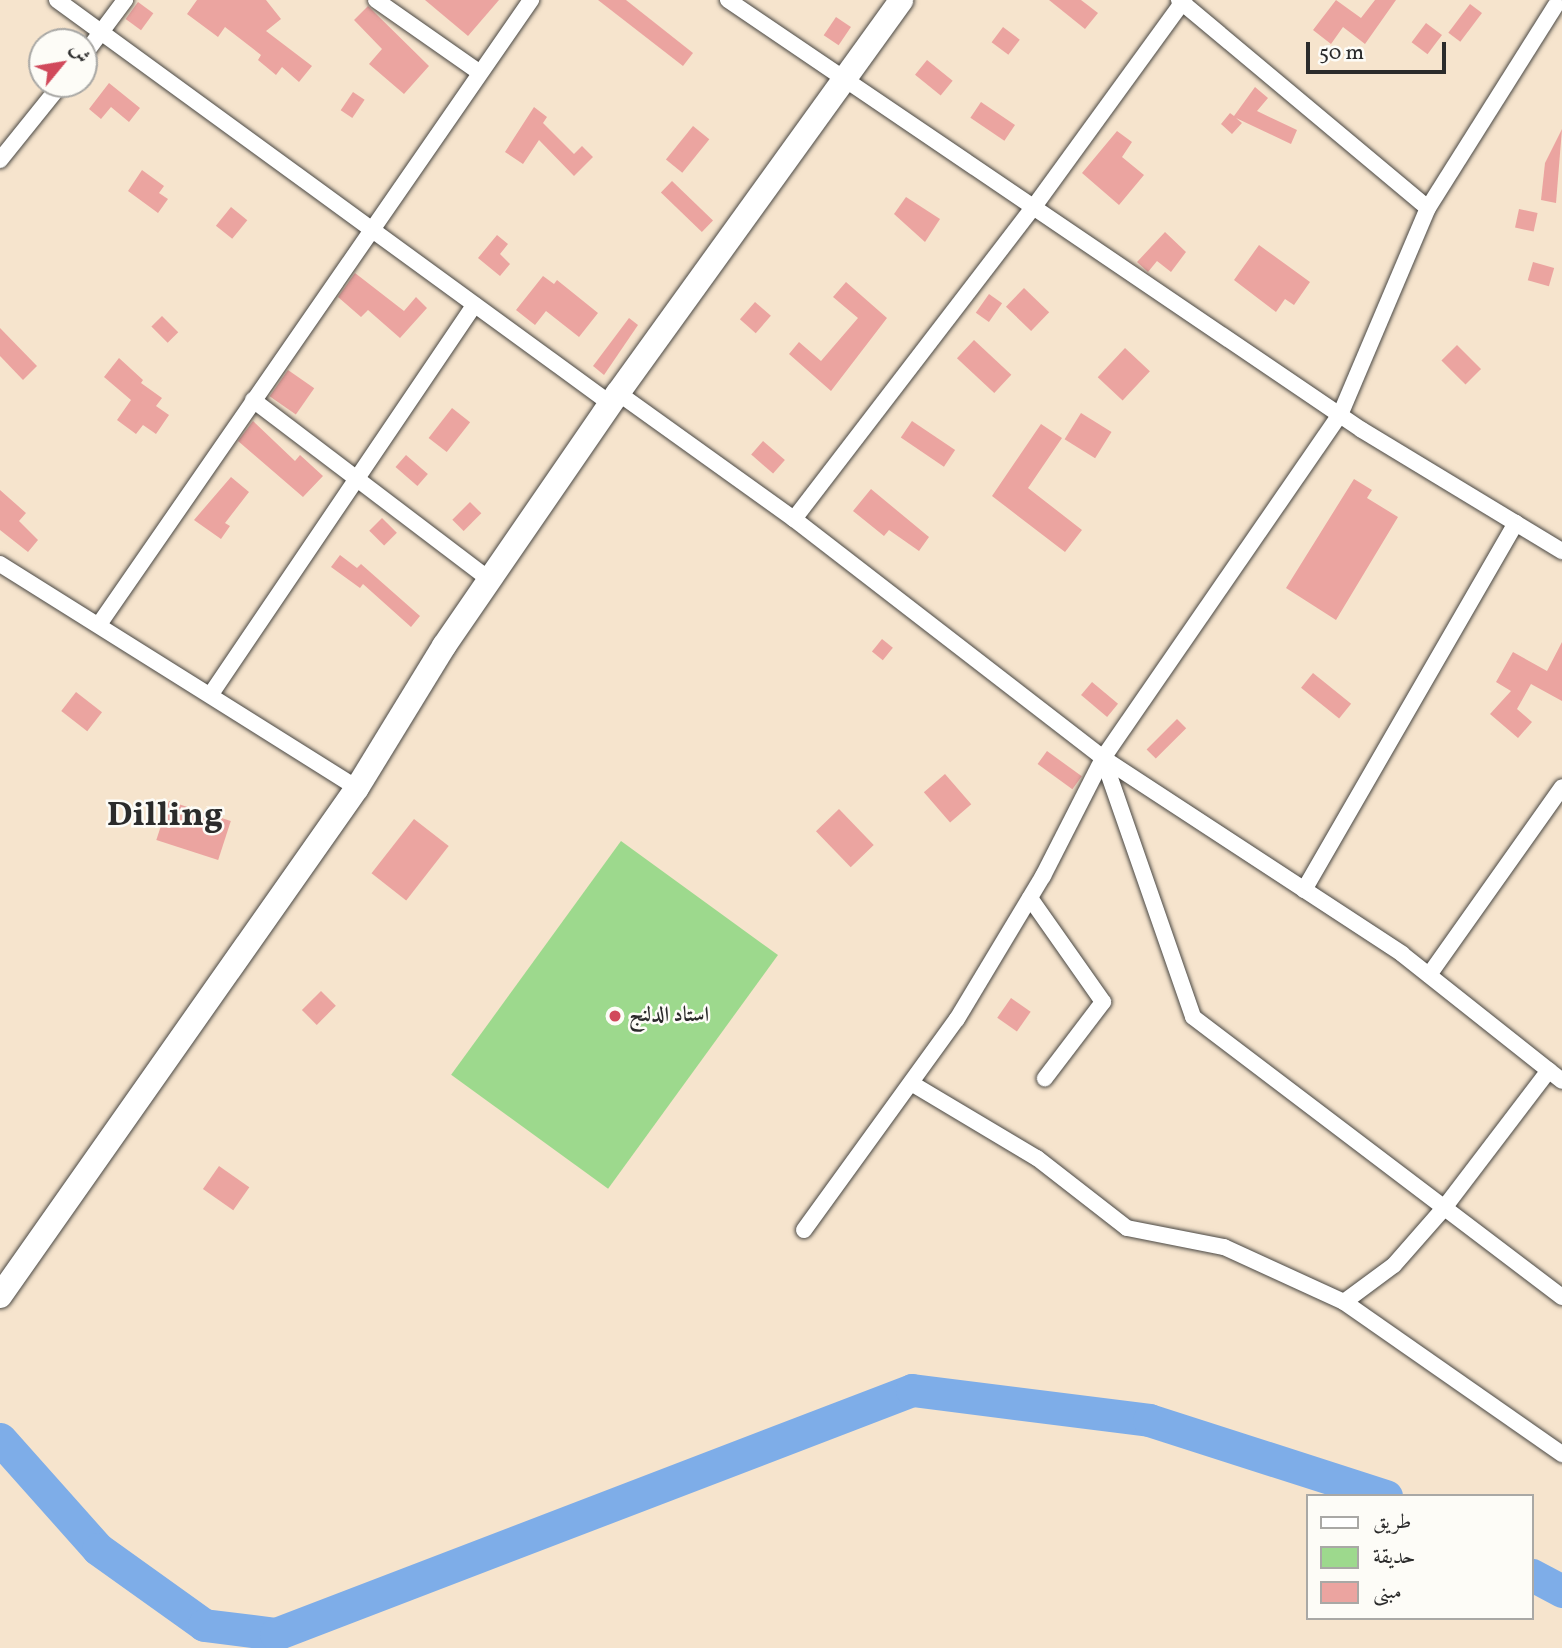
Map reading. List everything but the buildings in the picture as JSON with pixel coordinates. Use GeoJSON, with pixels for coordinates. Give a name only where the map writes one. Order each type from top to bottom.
{"type":"FeatureCollection","features":[{"type":"Feature","properties":{"kind":"main road"},"geometry":{"type":"LineString","coordinates":[[0,1296],[357,788],[490,580],[615,399],[901,0]]}},
{"type":"Feature","properties":{"kind":"street"},"geometry":{"type":"LineString","coordinates":[[57,0],[474,305],[794,519],[1103,758],[1429,975],[1562,1081]]}},
{"type":"Feature","properties":{"kind":"street"},"geometry":{"type":"LineString","coordinates":[[98,38],[125,0]]}},
{"type":"Feature","properties":{"kind":"street"},"geometry":{"type":"LineString","coordinates":[[376,0],[479,72]]}},
{"type":"Feature","properties":{"kind":"street"},"geometry":{"type":"LineString","coordinates":[[100,623],[531,0]]}},
{"type":"Feature","properties":{"kind":"street"},"geometry":{"type":"LineString","coordinates":[[728,0],[843,81],[1340,415],[1562,551]]}},
{"type":"Feature","properties":{"kind":"street"},"geometry":{"type":"LineString","coordinates":[[794,519],[1033,208],[1182,1],[1428,208]]}},
{"type":"Feature","properties":{"kind":"street"},"geometry":{"type":"LineString","coordinates":[[804,1230],[957,1019],[1030,898],[1103,758],[1340,415],[1428,208],[1556,5]]}},
{"type":"Feature","properties":{"kind":"street"},"geometry":{"type":"LineString","coordinates":[[0,160],[50,98]]}},
{"type":"Feature","properties":{"kind":"street"},"geometry":{"type":"LineString","coordinates":[[211,694],[359,481],[474,305]]}},
{"type":"Feature","properties":{"kind":"street"},"geometry":{"type":"LineString","coordinates":[[253,400],[490,580]]}},
{"type":"Feature","properties":{"kind":"street"},"geometry":{"type":"LineString","coordinates":[[1304,890],[1516,523]]}},
{"type":"Feature","properties":{"kind":"street"},"geometry":{"type":"LineString","coordinates":[[0,564],[100,623],[357,788]]}},
{"type":"Feature","properties":{"kind":"street"},"geometry":{"type":"LineString","coordinates":[[1103,758],[1193,1017],[1562,1297]]}},
{"type":"Feature","properties":{"kind":"street"},"geometry":{"type":"LineString","coordinates":[[1429,975],[1562,787]]}},
{"type":"Feature","properties":{"kind":"street"},"geometry":{"type":"LineString","coordinates":[[1030,898],[1103,1002],[1045,1078]]}},
{"type":"Feature","properties":{"kind":"street"},"geometry":{"type":"LineString","coordinates":[[1344,1303],[1394,1265],[1444,1208],[1549,1070]]}},
{"type":"Feature","properties":{"kind":"street"},"geometry":{"type":"LineString","coordinates":[[911,1083],[1037,1158],[1127,1228],[1224,1247],[1344,1303],[1562,1454]]}},
{"type":"Feature","properties":{"kind":"green space","name":"استاد الدلنج"},"geometry":{"type":"Polygon","coordinates":[[[621,841],[778,955],[608,1189],[451,1075],[621,841]]]}},
{"type":"Feature","properties":{"kind":"waterway"},"geometry":{"type":"LineString","coordinates":[[0,1439],[98,1549],[204,1625],[276,1634],[912,1390],[1149,1420],[1380,1494]]}},
{"type":"Feature","properties":{"kind":"waterway"},"geometry":{"type":"LineString","coordinates":[[1534,1576],[1562,1591]]}},
{"type":"Feature","properties":{"kind":"place","name":"استاد الدلنج"},"geometry":{"type":"Point","coordinates":[615,1016]}},
{"type":"Feature","properties":{"kind":"district","name":"Dilling"},"geometry":{"type":"Point","coordinates":[165,816]}}]}
